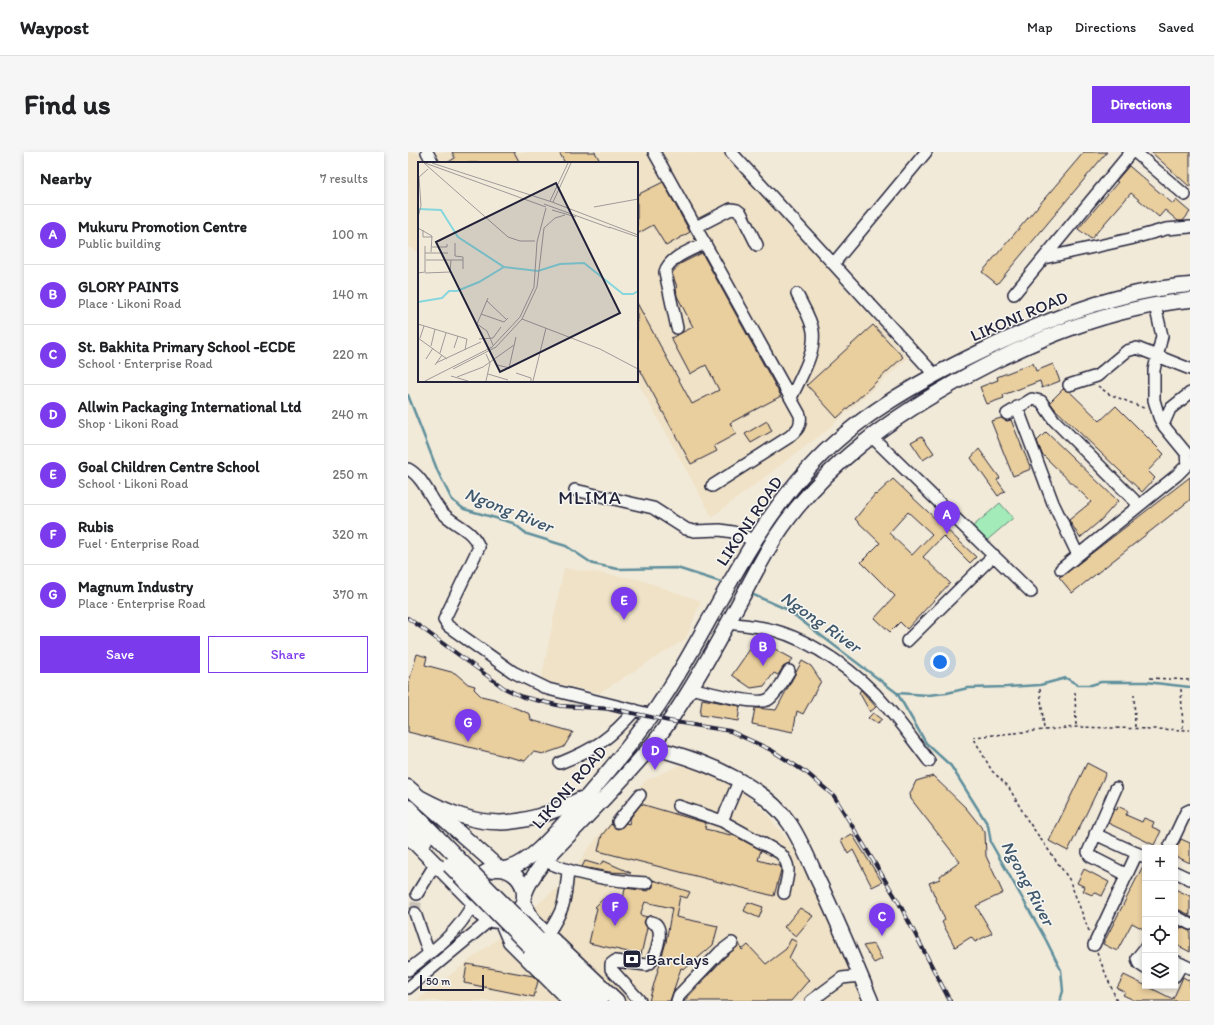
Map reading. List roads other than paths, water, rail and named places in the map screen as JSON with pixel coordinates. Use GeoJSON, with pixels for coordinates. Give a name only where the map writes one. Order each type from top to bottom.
{"type":"FeatureCollection","features":[{"type":"Feature","properties":{"kind":"main road","name":"LIKONI ROAD"},"geometry":{"type":"LineString","coordinates":[[502,869],[512,868],[522,862],[549,838],[587,796],[624,751],[649,719],[680,673],[754,540],[778,504],[810,467],[859,422],[934,374],[1024,331],[1098,303],[1144,292],[1190,285]]}},
{"type":"Feature","properties":{"kind":"main road","name":"LIKONI ROAD"},"geometry":{"type":"LineString","coordinates":[[523,899],[534,874],[658,736],[690,688],[731,619],[774,539],[795,510],[818,483],[871,436],[919,402],[986,365],[1086,322],[1155,305],[1190,300]]}},
{"type":"Feature","properties":{"kind":"main road"},"geometry":{"type":"LineString","coordinates":[[649,719],[658,736],[670,752]]}},
{"type":"Feature","properties":{"kind":"main road"},"geometry":{"type":"LineString","coordinates":[[624,751],[670,752],[724,773],[768,800],[790,824],[841,929],[871,1001]]}},
{"type":"Feature","properties":{"kind":"main road"},"geometry":{"type":"LineString","coordinates":[[408,787],[502,869],[516,876],[520,882],[523,899],[529,916],[617,1001]]}},
{"type":"Feature","properties":{"kind":"main road"},"geometry":{"type":"LineString","coordinates":[[419,797],[455,815],[472,820],[504,823],[541,816],[587,796]]}},
{"type":"Feature","properties":{"kind":"main road"},"geometry":{"type":"LineString","coordinates":[[408,807],[600,1001]]}},
{"type":"Feature","properties":{"kind":"main road"},"geometry":{"type":"LineString","coordinates":[[408,823],[584,1001]]}},
{"type":"Feature","properties":{"kind":"main road"},"geometry":{"type":"LineString","coordinates":[[408,836],[436,863],[472,902],[480,913],[496,920],[510,941],[570,1001]]}},
{"type":"Feature","properties":{"kind":"main road"},"geometry":{"type":"LineString","coordinates":[[522,862],[525,871],[534,874]]}},
{"type":"Feature","properties":{"kind":"main road"},"geometry":{"type":"LineString","coordinates":[[472,902],[473,884],[478,878],[488,871],[502,869]]}},
{"type":"Feature","properties":{"kind":"main road"},"geometry":{"type":"LineString","coordinates":[[496,920],[517,912],[523,899]]}},
{"type":"Feature","properties":{"kind":"street"},"geometry":{"type":"LineString","coordinates":[[427,152],[432,162]]}},
{"type":"Feature","properties":{"kind":"street"},"geometry":{"type":"LineString","coordinates":[[654,152],[800,415],[801,422],[797,430],[712,486]]}},
{"type":"Feature","properties":{"kind":"street"},"geometry":{"type":"LineString","coordinates":[[731,152],[934,374]]}},
{"type":"Feature","properties":{"kind":"street"},"geometry":{"type":"LineString","coordinates":[[834,263],[926,152]]}},
{"type":"Feature","properties":{"kind":"street"},"geometry":{"type":"LineString","coordinates":[[1014,294],[1131,152]]}},
{"type":"Feature","properties":{"kind":"street"},"geometry":{"type":"LineString","coordinates":[[1135,152],[1185,195]]}},
{"type":"Feature","properties":{"kind":"street"},"geometry":{"type":"LineString","coordinates":[[696,226],[731,209],[738,210],[757,245]]}},
{"type":"Feature","properties":{"kind":"street"},"geometry":{"type":"LineString","coordinates":[[1044,258],[1130,239],[1166,229],[1190,227]]}},
{"type":"Feature","properties":{"kind":"street"},"geometry":{"type":"LineString","coordinates":[[677,328],[665,272],[675,259],[705,243]]}},
{"type":"Feature","properties":{"kind":"street"},"geometry":{"type":"LineString","coordinates":[[791,398],[809,356],[813,332],[810,319],[797,294]]}},
{"type":"Feature","properties":{"kind":"street"},"geometry":{"type":"LineString","coordinates":[[1061,569],[1138,504],[1183,470],[1189,460],[1180,443],[1161,421],[1153,391],[1154,370],[1162,336],[1155,305]]}},
{"type":"Feature","properties":{"kind":"street"},"geometry":{"type":"LineString","coordinates":[[1069,385],[1077,381],[1090,380],[1103,372],[1132,349],[1142,349],[1190,369]]}},
{"type":"Feature","properties":{"kind":"street"},"geometry":{"type":"LineString","coordinates":[[1161,421],[1170,409],[1190,394]]}},
{"type":"Feature","properties":{"kind":"street"},"geometry":{"type":"LineString","coordinates":[[1007,414],[1032,399],[1041,401],[1054,420],[1138,504]]}},
{"type":"Feature","properties":{"kind":"street"},"geometry":{"type":"LineString","coordinates":[[1017,408],[1053,503],[1078,555]]}},
{"type":"Feature","properties":{"kind":"street"},"geometry":{"type":"LineString","coordinates":[[871,436],[1031,592]]}},
{"type":"Feature","properties":{"kind":"street"},"geometry":{"type":"LineString","coordinates":[[408,469],[417,476],[441,511],[476,537],[479,547],[444,620],[448,626],[513,672],[548,689],[635,710],[649,719]]}},
{"type":"Feature","properties":{"kind":"street"},"geometry":{"type":"LineString","coordinates":[[575,490],[653,508],[686,529],[694,531],[720,530],[733,532],[754,540]]}},
{"type":"Feature","properties":{"kind":"street"},"geometry":{"type":"LineString","coordinates":[[907,641],[994,555]]}},
{"type":"Feature","properties":{"kind":"street"},"geometry":{"type":"LineString","coordinates":[[731,619],[790,636],[815,648],[850,672],[868,687],[886,706],[929,761]]}},
{"type":"Feature","properties":{"kind":"street"},"geometry":{"type":"LineString","coordinates":[[690,688],[740,699],[764,702],[771,698],[789,671]]}},
{"type":"Feature","properties":{"kind":"street"},"geometry":{"type":"LineString","coordinates":[[560,763],[582,754],[604,742],[618,730],[635,710]]}},
{"type":"Feature","properties":{"kind":"street"},"geometry":{"type":"LineString","coordinates":[[722,821],[739,781]]}},
{"type":"Feature","properties":{"kind":"street"},"geometry":{"type":"LineString","coordinates":[[1116,788],[1088,850],[1088,854],[1127,875]]}},
{"type":"Feature","properties":{"kind":"street"},"geometry":{"type":"LineString","coordinates":[[618,822],[640,795]]}},
{"type":"Feature","properties":{"kind":"street"},"geometry":{"type":"LineString","coordinates":[[678,806],[722,821],[780,853],[787,861],[789,866],[784,893]]}},
{"type":"Feature","properties":{"kind":"street"},"geometry":{"type":"LineString","coordinates":[[1170,845],[1186,812],[1190,810]]}},
{"type":"Feature","properties":{"kind":"street"},"geometry":{"type":"LineString","coordinates":[[1094,945],[1127,875],[1141,855],[1095,834]]}},
{"type":"Feature","properties":{"kind":"street"},"geometry":{"type":"LineString","coordinates":[[545,861],[568,871],[593,877],[647,882]]}},
{"type":"Feature","properties":{"kind":"street"},"geometry":{"type":"LineString","coordinates":[[417,894],[436,863]]}},
{"type":"Feature","properties":{"kind":"street"},"geometry":{"type":"LineString","coordinates":[[547,935],[561,914],[565,903],[568,871]]}},
{"type":"Feature","properties":{"kind":"street"},"geometry":{"type":"LineString","coordinates":[[1178,873],[1190,879]]}},
{"type":"Feature","properties":{"kind":"street"},"geometry":{"type":"LineString","coordinates":[[408,970],[429,954],[460,924],[472,902]]}},
{"type":"Feature","properties":{"kind":"street"},"geometry":{"type":"LineString","coordinates":[[415,913],[429,954]]}},
{"type":"Feature","properties":{"kind":"street"},"geometry":{"type":"LineString","coordinates":[[1177,917],[1190,924]]}},
{"type":"Feature","properties":{"kind":"street"},"geometry":{"type":"LineString","coordinates":[[408,988],[496,920]]}},
{"type":"Feature","properties":{"kind":"street"},"geometry":{"type":"LineString","coordinates":[[640,1001],[611,969],[611,964],[615,961],[646,965],[650,963],[657,946],[660,930],[658,926],[651,922]]}},
{"type":"Feature","properties":{"kind":"street"},"geometry":{"type":"LineString","coordinates":[[677,1001],[679,995],[720,952],[732,943]]}},
{"type":"Feature","properties":{"kind":"street"},"geometry":{"type":"LineString","coordinates":[[1142,952],[1137,958],[1139,964],[1142,966]]}},
{"type":"Feature","properties":{"kind":"street"},"geometry":{"type":"LineString","coordinates":[[811,1001],[842,978],[860,976]]}},
{"type":"Feature","properties":{"kind":"waterway","name":"Ngong River"},"geometry":{"type":"LineString","coordinates":[[408,395],[438,472],[452,500],[464,509],[513,523],[527,534],[566,546],[593,564],[618,569],[677,568],[724,583]]}},
{"type":"Feature","properties":{"kind":"waterway","name":"Ngong River"},"geometry":{"type":"LineString","coordinates":[[749,593],[786,609],[897,693],[926,743],[951,766],[988,825],[991,843],[1046,940],[1061,970],[1063,991],[1060,1001]]}},
{"type":"Feature","properties":{"kind":"waterway"},"geometry":{"type":"LineString","coordinates":[[897,693],[928,695],[947,693],[968,688],[1040,685],[1066,678],[1078,685],[1091,685],[1101,682],[1146,682],[1190,687]]}},
{"type":"Feature","properties":{"kind":"tunnel"},"geometry":{"type":"LineString","coordinates":[[415,913],[417,894]]}},
{"type":"Feature","properties":{"kind":"railway"},"geometry":{"type":"LineString","coordinates":[[408,618],[504,688],[523,697],[561,706],[614,709],[669,721],[730,731],[771,750],[807,773],[834,796],[899,903],[950,1001]]}},
{"type":"Feature","properties":{"kind":"place","name":"Mukuru Promotion Centre"},"geometry":{"type":"Point","coordinates":[947,534]}},
{"type":"Feature","properties":{"kind":"place","name":"Goal Children Centre School"},"geometry":{"type":"Point","coordinates":[624,620]}},
{"type":"Feature","properties":{"kind":"place","name":"GLORY PAINTS"},"geometry":{"type":"Point","coordinates":[763,666]}},
{"type":"Feature","properties":{"kind":"place","name":"Magnum Industry"},"geometry":{"type":"Point","coordinates":[468,742]}},
{"type":"Feature","properties":{"kind":"place","name":"Allwin Packaging International Ltd"},"geometry":{"type":"Point","coordinates":[655,770]}},
{"type":"Feature","properties":{"kind":"place","name":"Rubis"},"geometry":{"type":"Point","coordinates":[615,926]}},
{"type":"Feature","properties":{"kind":"place","name":"St. Bakhita Primary School -ECDE"},"geometry":{"type":"Point","coordinates":[882,936]}},
{"type":"Feature","properties":{"kind":"place","name":"Barclays"},"geometry":{"type":"Point","coordinates":[632,959]}},
{"type":"Feature","properties":{"kind":"district","name":"MLIMA"},"geometry":{"type":"Point","coordinates":[590,497]}}]}
